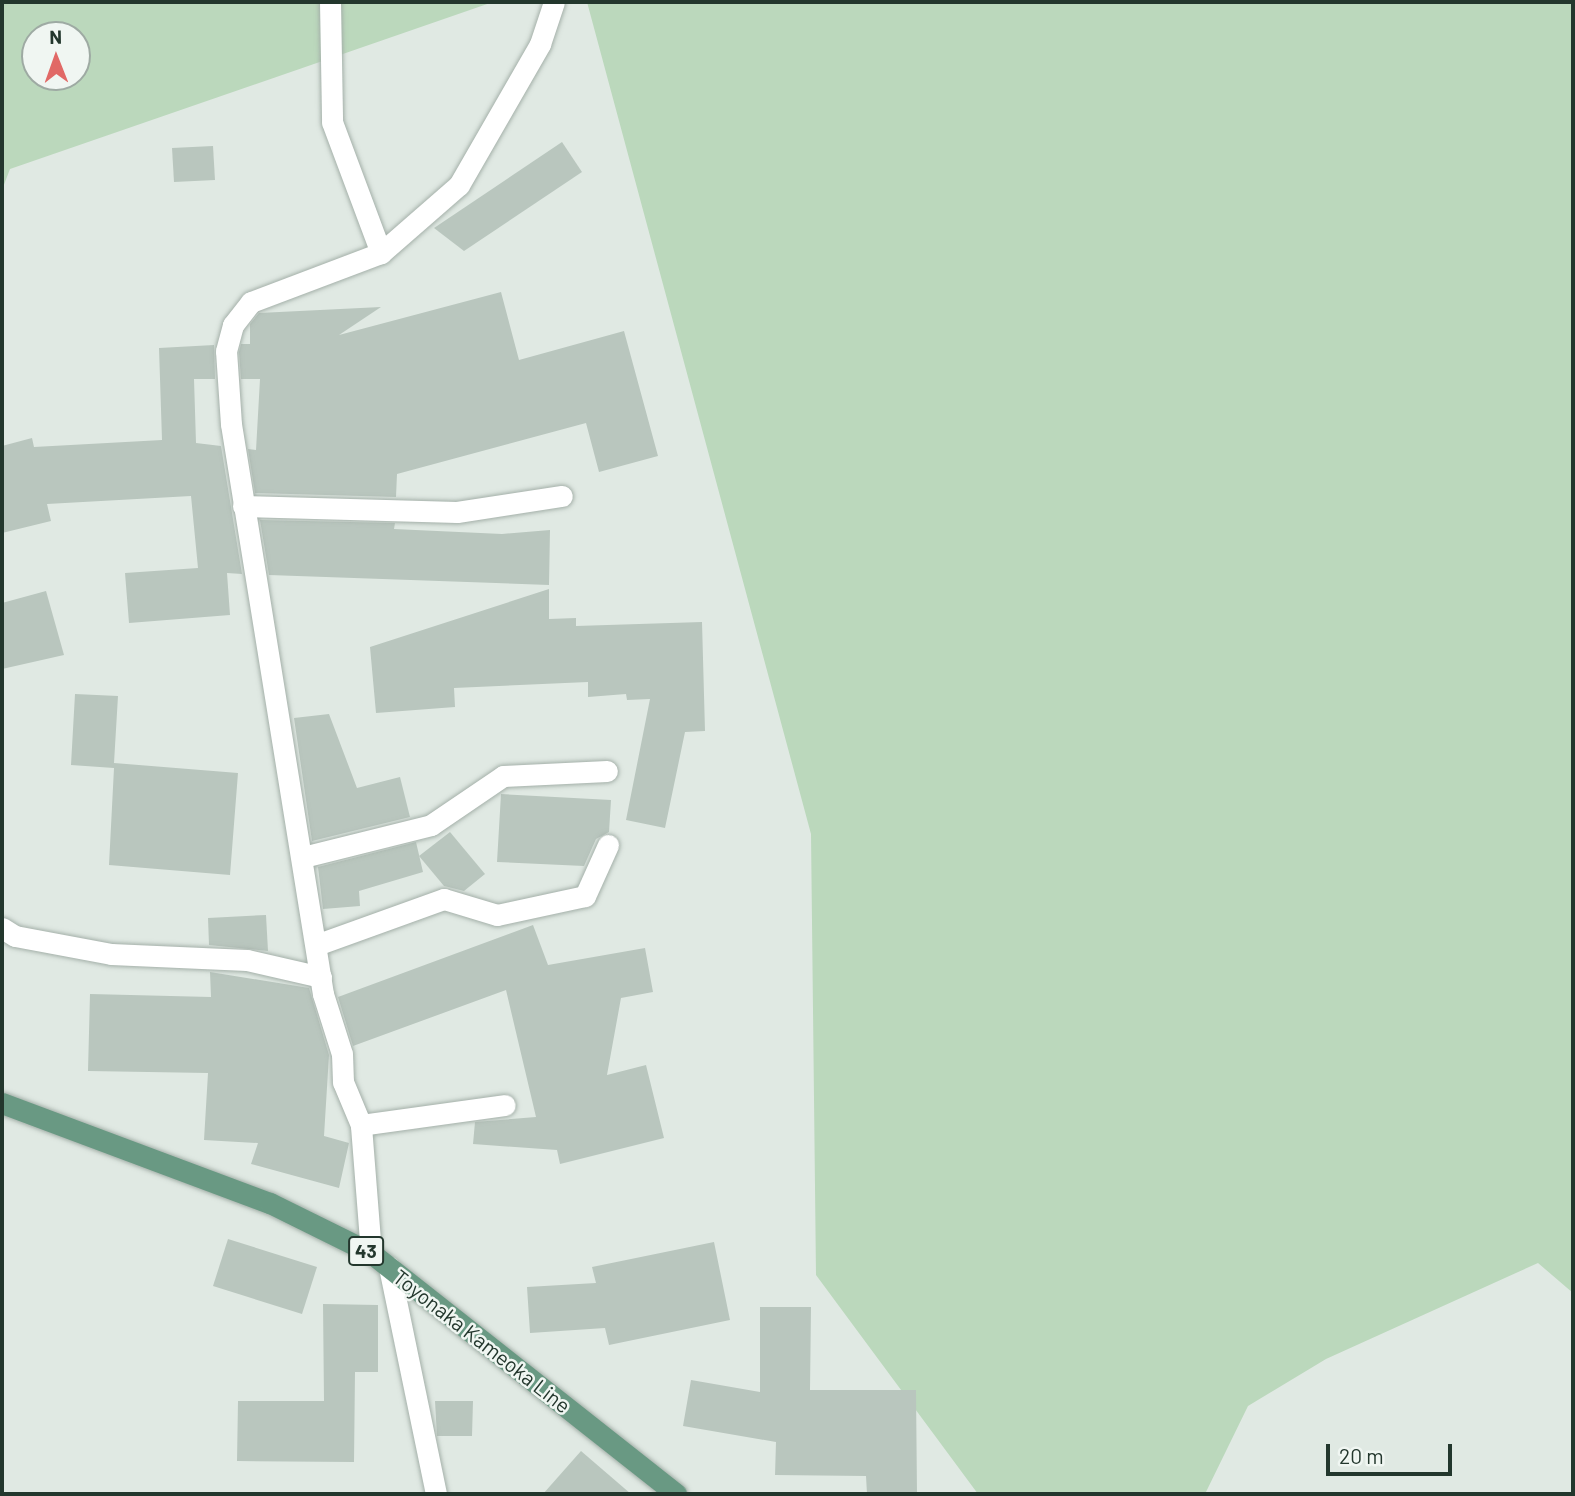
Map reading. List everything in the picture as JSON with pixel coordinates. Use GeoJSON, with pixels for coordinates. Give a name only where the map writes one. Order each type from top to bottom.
{"type":"FeatureCollection","features":[{"type":"Feature","properties":{"kind":"main road","name":"Toyonaka Kameoka Line"},"geometry":{"type":"LineString","coordinates":[[2,1103],[270,1203],[370,1253],[676,1494]]}},
{"type":"Feature","properties":{"kind":"street"},"geometry":{"type":"LineString","coordinates":[[330,2],[332,122],[381,253]]}},
{"type":"Feature","properties":{"kind":"street"},"geometry":{"type":"LineString","coordinates":[[370,1253],[361,1125],[343,1082],[342,1054],[321,977],[243,506],[226,351],[233,325],[251,302],[381,253],[459,185],[476,162],[540,44],[554,2]]}},
{"type":"Feature","properties":{"kind":"street"},"geometry":{"type":"LineString","coordinates":[[243,506],[457,512],[562,496]]}},
{"type":"Feature","properties":{"kind":"street"},"geometry":{"type":"LineString","coordinates":[[303,857],[431,825],[503,776],[607,771]]}},
{"type":"Feature","properties":{"kind":"street"},"geometry":{"type":"LineString","coordinates":[[316,945],[444,899],[497,915],[585,896],[608,845]]}},
{"type":"Feature","properties":{"kind":"street"},"geometry":{"type":"LineString","coordinates":[[2,928],[15,936],[111,954],[247,960],[321,977]]}},
{"type":"Feature","properties":{"kind":"street"},"geometry":{"type":"LineString","coordinates":[[361,1125],[505,1105]]}},
{"type":"Feature","properties":{"kind":"street"},"geometry":{"type":"LineString","coordinates":[[389,1267],[436,1494]]}},
{"type":"Feature","properties":{"kind":"green space"},"geometry":{"type":"Polygon","coordinates":[[[2,2],[493,2],[10,169],[2,190],[2,2]]]}},
{"type":"Feature","properties":{"kind":"green space"},"geometry":{"type":"Polygon","coordinates":[[[587,2],[1573,2],[1573,1293],[1538,1263],[1326,1359],[1248,1406],[1205,1494],[978,1494],[816,1275],[811,834],[587,2]]]}},
{"type":"Feature","properties":{"kind":"building"},"geometry":{"type":"Polygon","coordinates":[[[562,142],[582,172],[464,251],[434,228],[562,142]]]}},
{"type":"Feature","properties":{"kind":"building"},"geometry":{"type":"Polygon","coordinates":[[[213,146],[215,180],[174,182],[172,148],[213,146]]]}},
{"type":"Feature","properties":{"kind":"building"},"geometry":{"type":"Polygon","coordinates":[[[501,292],[519,360],[624,331],[658,456],[599,472],[586,423],[397,474],[396,497],[255,493],[248,449],[256,450],[260,379],[241,379],[239,352],[241,344],[250,344],[250,324],[259,313],[381,307],[339,335],[501,292]]]}},
{"type":"Feature","properties":{"kind":"building"},"geometry":{"type":"Polygon","coordinates":[[[214,345],[215,379],[194,379],[196,443],[221,446],[242,574],[227,573],[230,615],[129,623],[125,573],[198,568],[191,496],[47,504],[51,521],[2,533],[2,446],[32,438],[34,447],[162,440],[159,348],[214,345]]]}},
{"type":"Feature","properties":{"kind":"building"},"geometry":{"type":"Polygon","coordinates":[[[260,520],[395,523],[394,529],[502,534],[550,530],[549,585],[269,575],[260,520]]]}},
{"type":"Feature","properties":{"kind":"building"},"geometry":{"type":"Polygon","coordinates":[[[549,589],[549,619],[576,618],[576,626],[702,622],[705,731],[685,732],[665,828],[626,820],[650,699],[627,700],[626,694],[588,697],[588,682],[454,688],[455,707],[376,713],[370,647],[549,589]]]}},
{"type":"Feature","properties":{"kind":"building"},"geometry":{"type":"Polygon","coordinates":[[[46,591],[64,655],[2,669],[2,603],[46,591]]]}},
{"type":"Feature","properties":{"kind":"building"},"geometry":{"type":"Polygon","coordinates":[[[75,694],[118,696],[114,763],[238,773],[230,875],[109,865],[114,768],[71,765],[75,694]]]}},
{"type":"Feature","properties":{"kind":"building"},"geometry":{"type":"Polygon","coordinates":[[[329,714],[357,788],[400,777],[410,817],[312,841],[294,718],[329,714]]]}},
{"type":"Feature","properties":{"kind":"building"},"geometry":{"type":"Polygon","coordinates":[[[501,794],[611,800],[609,832],[596,839],[584,866],[497,862],[501,794]]]}},
{"type":"Feature","properties":{"kind":"building"},"geometry":{"type":"Polygon","coordinates":[[[450,832],[485,874],[464,891],[444,886],[419,856],[450,832]]]}},
{"type":"Feature","properties":{"kind":"building"},"geometry":{"type":"Polygon","coordinates":[[[416,842],[423,872],[359,891],[360,906],[323,909],[318,867],[416,842]]]}},
{"type":"Feature","properties":{"kind":"building"},"geometry":{"type":"Polygon","coordinates":[[[266,915],[268,951],[209,945],[208,918],[266,915]]]}},
{"type":"Feature","properties":{"kind":"building"},"geometry":{"type":"Polygon","coordinates":[[[533,925],[548,965],[645,948],[653,992],[621,998],[607,1075],[646,1065],[664,1138],[560,1164],[557,1150],[473,1144],[475,1122],[536,1117],[506,990],[353,1046],[338,997],[533,925]]]}},
{"type":"Feature","properties":{"kind":"building"},"geometry":{"type":"Polygon","coordinates":[[[210,972],[309,988],[329,1055],[324,1136],[349,1143],[339,1188],[251,1164],[258,1143],[204,1140],[208,1073],[88,1071],[90,994],[211,997],[210,972]]]}},
{"type":"Feature","properties":{"kind":"building"},"geometry":{"type":"Polygon","coordinates":[[[228,1239],[317,1267],[302,1314],[213,1286],[228,1239]]]}},
{"type":"Feature","properties":{"kind":"building"},"geometry":{"type":"Polygon","coordinates":[[[714,1242],[730,1320],[609,1345],[605,1328],[530,1333],[527,1287],[596,1283],[592,1267],[714,1242]]]}},
{"type":"Feature","properties":{"kind":"building"},"geometry":{"type":"Polygon","coordinates":[[[323,1304],[378,1305],[378,1372],[355,1372],[354,1462],[237,1461],[238,1401],[324,1401],[323,1304]]]}},
{"type":"Feature","properties":{"kind":"building"},"geometry":{"type":"Polygon","coordinates":[[[760,1307],[811,1307],[810,1390],[916,1390],[917,1494],[867,1494],[866,1476],[775,1475],[776,1442],[683,1426],[691,1380],[760,1392],[760,1307]]]}},
{"type":"Feature","properties":{"kind":"building"},"geometry":{"type":"Polygon","coordinates":[[[435,1401],[473,1401],[472,1436],[437,1436],[435,1401]]]}},
{"type":"Feature","properties":{"kind":"building"},"geometry":{"type":"Polygon","coordinates":[[[581,1451],[631,1494],[543,1494],[581,1451]]]}}]}
